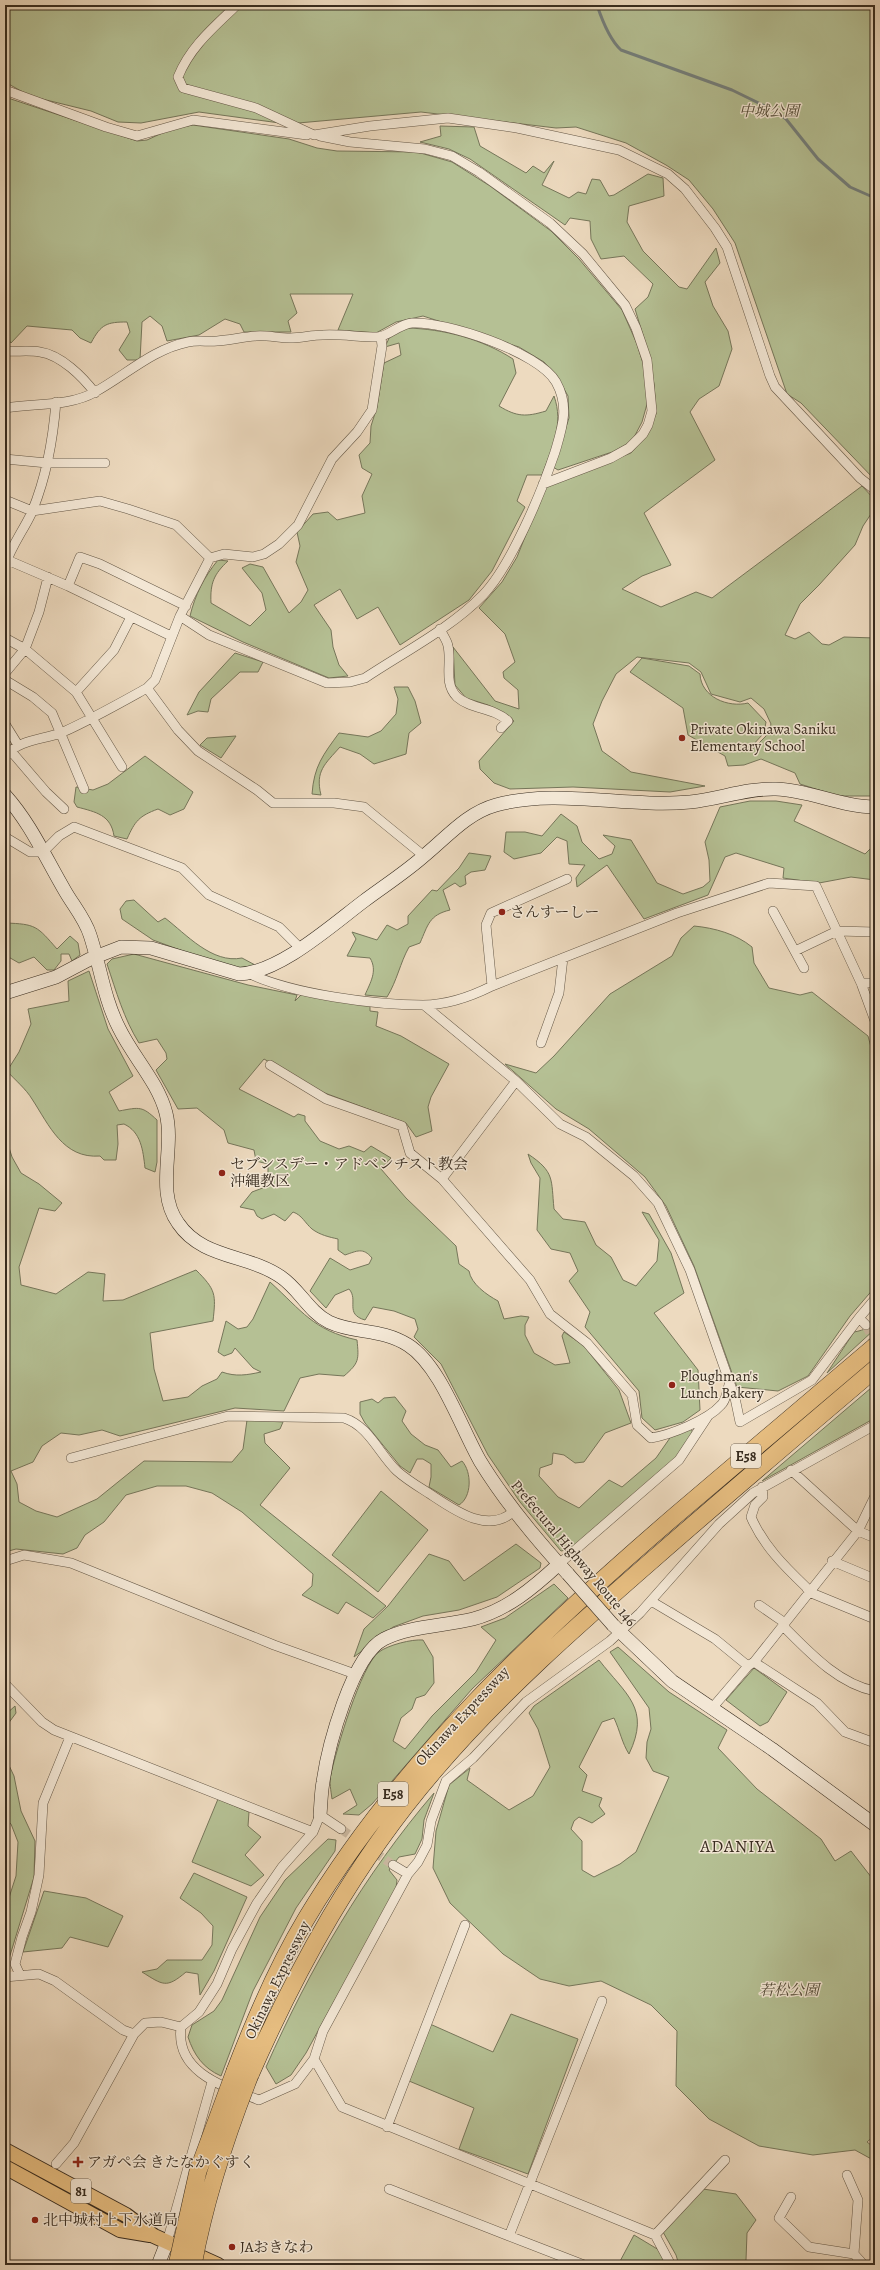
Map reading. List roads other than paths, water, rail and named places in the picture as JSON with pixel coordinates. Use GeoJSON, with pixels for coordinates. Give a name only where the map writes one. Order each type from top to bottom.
{"type":"FeatureCollection","features":[{"type":"Feature","properties":{"kind":"highway","name":"Okinawa Expressway"},"geometry":{"type":"LineString","coordinates":[[193,2265],[204,2217],[224,2149],[242,2073],[262,2006],[306,1920],[382,1808],[446,1731],[505,1669],[617,1566],[875,1346]]}},
{"type":"Feature","properties":{"kind":"highway","name":"Okinawa Expressway"},"geometry":{"type":"LineString","coordinates":[[177,2265],[198,2171],[242,2073],[276,2015],[327,1920],[372,1851],[432,1773],[507,1693],[580,1623],[875,1369]]}},
{"type":"Feature","properties":{"kind":"main road"},"geometry":{"type":"LineString","coordinates":[[5,993],[56,977],[96,956],[120,947],[151,948],[224,971],[239,974],[250,974],[263,970],[301,949],[424,856],[471,816],[495,805],[558,797],[616,802],[690,802],[761,789],[776,789],[807,793],[852,806],[875,807]]}},
{"type":"Feature","properties":{"kind":"main road","name":"Prefectural Highway Route 146"},"geometry":{"type":"LineString","coordinates":[[5,795],[22,815],[84,921],[117,1025],[160,1096],[166,1114],[169,1134],[167,1196],[177,1222],[186,1233],[208,1249],[279,1275],[290,1284],[317,1314],[327,1321],[339,1326],[384,1334],[409,1345],[420,1354],[439,1382],[480,1461],[514,1511],[616,1629],[672,1681],[713,1707],[874,1823]]}},
{"type":"Feature","properties":{"kind":"main road"},"geometry":{"type":"LineString","coordinates":[[320,1815],[323,1781],[337,1728],[355,1674],[365,1656],[383,1639],[472,1619],[499,1610],[520,1597],[559,1564]]}},
{"type":"Feature","properties":{"kind":"main road","name":"81"},"geometry":{"type":"LineString","coordinates":[[5,2150],[126,2215],[154,2236],[218,2265]]}},
{"type":"Feature","properties":{"kind":"main road","name":"81"},"geometry":{"type":"LineString","coordinates":[[5,2166],[120,2230],[154,2236]]}},
{"type":"Feature","properties":{"kind":"main road"},"geometry":{"type":"LineString","coordinates":[[158,2265],[167,2242]]}},
{"type":"Feature","properties":{"kind":"street"},"geometry":{"type":"LineString","coordinates":[[237,5],[196,44],[185,60],[178,77],[183,88],[256,108],[314,135],[370,126],[448,118],[517,128],[591,142],[619,150],[668,174],[685,189],[706,214],[727,247],[775,387],[860,478],[875,490]]}},
{"type":"Feature","properties":{"kind":"street"},"geometry":{"type":"LineString","coordinates":[[5,90],[106,127],[137,136],[193,120],[314,135],[350,142],[425,149],[452,156],[490,180],[550,223],[583,254],[625,305],[636,328],[647,360],[652,410],[648,425],[630,448],[611,458],[543,484]]}},
{"type":"Feature","properties":{"kind":"street"},"geometry":{"type":"LineString","coordinates":[[5,408],[80,398],[94,393],[137,364],[167,349],[190,341],[217,341],[258,336],[290,338],[323,335],[381,337],[392,329],[409,323],[427,323],[507,347],[545,369],[556,382],[563,401],[565,420],[543,484],[516,544],[498,576],[485,593],[460,616],[365,678],[350,682],[327,682],[209,635],[180,616]]}},
{"type":"Feature","properties":{"kind":"street"},"geometry":{"type":"LineString","coordinates":[[11,751],[61,733],[91,719],[147,688],[155,680],[180,616],[210,558],[224,554],[253,557],[264,554],[279,544],[298,525],[332,459],[357,432],[372,410],[382,346],[381,337]]}},
{"type":"Feature","properties":{"kind":"street"},"geometry":{"type":"LineString","coordinates":[[5,351],[39,352],[50,355],[85,379],[94,393]]}},
{"type":"Feature","properties":{"kind":"street"},"geometry":{"type":"LineString","coordinates":[[56,402],[54,428],[47,463],[32,511],[6,562],[48,577],[171,636]]}},
{"type":"Feature","properties":{"kind":"street"},"geometry":{"type":"LineString","coordinates":[[5,459],[47,463],[105,463]]}},
{"type":"Feature","properties":{"kind":"street"},"geometry":{"type":"LineString","coordinates":[[5,500],[32,511],[100,501],[176,525],[210,558]]}},
{"type":"Feature","properties":{"kind":"street"},"geometry":{"type":"LineString","coordinates":[[68,586],[80,557],[100,564],[186,606]]}},
{"type":"Feature","properties":{"kind":"street"},"geometry":{"type":"LineString","coordinates":[[5,673],[25,649],[39,612],[48,577]]}},
{"type":"Feature","properties":{"kind":"street"},"geometry":{"type":"LineString","coordinates":[[76,692],[114,650],[131,617]]}},
{"type":"Feature","properties":{"kind":"street"},"geometry":{"type":"LineString","coordinates":[[440,629],[448,645],[449,682],[456,696],[468,704],[502,715],[508,721],[501,728]]}},
{"type":"Feature","properties":{"kind":"street"},"geometry":{"type":"LineString","coordinates":[[5,638],[25,649],[76,692],[91,719],[122,767]]}},
{"type":"Feature","properties":{"kind":"street"},"geometry":{"type":"LineString","coordinates":[[5,680],[33,697],[52,713],[84,788]]}},
{"type":"Feature","properties":{"kind":"street"},"geometry":{"type":"LineString","coordinates":[[147,688],[178,730],[198,751],[257,790],[273,803],[334,804],[364,807],[424,856]]}},
{"type":"Feature","properties":{"kind":"street"},"geometry":{"type":"LineString","coordinates":[[5,724],[11,751],[46,792],[64,809]]}},
{"type":"Feature","properties":{"kind":"street"},"geometry":{"type":"LineString","coordinates":[[5,837],[30,852],[43,852],[58,836],[74,826],[182,868],[209,895],[279,927],[301,949]]}},
{"type":"Feature","properties":{"kind":"street"},"geometry":{"type":"LineString","coordinates":[[492,986],[486,925],[491,913],[568,879]]}},
{"type":"Feature","properties":{"kind":"street"},"geometry":{"type":"LineString","coordinates":[[250,974],[268,983],[290,988],[368,1000],[424,1005],[471,996],[492,986],[677,913],[769,883],[816,886],[861,982],[875,1021]]}},
{"type":"Feature","properties":{"kind":"street"},"geometry":{"type":"LineString","coordinates":[[773,911],[804,968]]}},
{"type":"Feature","properties":{"kind":"street"},"geometry":{"type":"LineString","coordinates":[[795,951],[837,932],[875,932]]}},
{"type":"Feature","properties":{"kind":"street"},"geometry":{"type":"LineString","coordinates":[[541,1043],[558,993],[563,958]]}},
{"type":"Feature","properties":{"kind":"street"},"geometry":{"type":"LineString","coordinates":[[861,982],[875,983]]}},
{"type":"Feature","properties":{"kind":"street"},"geometry":{"type":"LineString","coordinates":[[424,1005],[516,1082],[560,1124],[586,1137],[634,1176],[658,1203],[690,1270],[729,1385],[735,1398],[740,1422],[812,1380],[875,1299]]}},
{"type":"Feature","properties":{"kind":"street"},"geometry":{"type":"LineString","coordinates":[[270,1065],[326,1099],[402,1126],[410,1153],[442,1179],[530,1280],[550,1314],[586,1343],[632,1395],[637,1426],[651,1438],[660,1437],[708,1416]]}},
{"type":"Feature","properties":{"kind":"street"},"geometry":{"type":"LineString","coordinates":[[442,1179],[516,1082]]}},
{"type":"Feature","properties":{"kind":"street"},"geometry":{"type":"LineString","coordinates":[[859,1318],[866,1325]]}},
{"type":"Feature","properties":{"kind":"street"},"geometry":{"type":"LineString","coordinates":[[559,1564],[679,1460],[708,1416],[722,1404],[729,1385]]}},
{"type":"Feature","properties":{"kind":"street"},"geometry":{"type":"LineString","coordinates":[[71,1458],[228,1416],[344,1418],[353,1421],[364,1429],[398,1471],[457,1512],[475,1519],[490,1521],[508,1518],[514,1511]]}},
{"type":"Feature","properties":{"kind":"street"},"geometry":{"type":"LineString","coordinates":[[341,1829],[320,1815],[313,1832],[282,1867],[257,1903],[232,1949],[217,1984],[199,2012],[181,2027],[179,2040],[189,2061],[212,2082],[259,2100],[295,2084],[314,2059],[323,2031],[408,1874],[418,1862],[427,1845],[431,1821],[446,1781],[473,1758],[526,1702],[596,1653],[616,1629],[651,1601],[714,1529],[753,1492],[875,1425]]}},
{"type":"Feature","properties":{"kind":"street"},"geometry":{"type":"LineString","coordinates":[[791,1470],[858,1530],[875,1538]]}},
{"type":"Feature","properties":{"kind":"street"},"geometry":{"type":"LineString","coordinates":[[762,1487],[763,1497],[755,1505],[751,1517],[757,1532],[779,1562],[806,1587],[809,1592],[875,1619]]}},
{"type":"Feature","properties":{"kind":"street"},"geometry":{"type":"LineString","coordinates":[[713,1707],[784,1625],[832,1561],[858,1530],[875,1496]]}},
{"type":"Feature","properties":{"kind":"street"},"geometry":{"type":"LineString","coordinates":[[5,1561],[24,1555],[71,1563],[274,1645],[355,1674]]}},
{"type":"Feature","properties":{"kind":"street"},"geometry":{"type":"LineString","coordinates":[[832,1561],[875,1579]]}},
{"type":"Feature","properties":{"kind":"street"},"geometry":{"type":"LineString","coordinates":[[651,1601],[715,1639],[751,1664],[817,1703],[845,1732],[875,1743]]}},
{"type":"Feature","properties":{"kind":"street"},"geometry":{"type":"LineString","coordinates":[[759,1605],[784,1625],[833,1672],[866,1689],[875,1691]]}},
{"type":"Feature","properties":{"kind":"street"},"geometry":{"type":"LineString","coordinates":[[5,1684],[42,1722],[70,1737],[313,1832]]}},
{"type":"Feature","properties":{"kind":"street"},"geometry":{"type":"LineString","coordinates":[[20,1975],[15,1964],[22,1937],[31,1912],[39,1875],[43,1803],[70,1737]]}},
{"type":"Feature","properties":{"kind":"street"},"geometry":{"type":"LineString","coordinates":[[393,1865],[408,1874]]}},
{"type":"Feature","properties":{"kind":"street"},"geometry":{"type":"LineString","coordinates":[[387,2127],[465,1925]]}},
{"type":"Feature","properties":{"kind":"street"},"geometry":{"type":"LineString","coordinates":[[5,1976],[39,1974],[55,1981],[123,2030],[134,2034]]}},
{"type":"Feature","properties":{"kind":"street"},"geometry":{"type":"LineString","coordinates":[[509,2236],[602,2000]]}},
{"type":"Feature","properties":{"kind":"street"},"geometry":{"type":"LineString","coordinates":[[56,2164],[74,2142],[134,2034],[145,2023],[160,2022],[181,2027]]}},
{"type":"Feature","properties":{"kind":"street"},"geometry":{"type":"LineString","coordinates":[[314,2059],[342,2107],[387,2127],[655,2235],[671,2265]]}},
{"type":"Feature","properties":{"kind":"street"},"geometry":{"type":"LineString","coordinates":[[167,2242],[212,2082]]}},
{"type":"Feature","properties":{"kind":"street"},"geometry":{"type":"LineString","coordinates":[[655,2235],[725,2160]]}},
{"type":"Feature","properties":{"kind":"street"},"geometry":{"type":"LineString","coordinates":[[847,2175],[858,2200],[854,2254]]}},
{"type":"Feature","properties":{"kind":"street"},"geometry":{"type":"LineString","coordinates":[[389,2189],[584,2265]]}},
{"type":"Feature","properties":{"kind":"street"},"geometry":{"type":"LineString","coordinates":[[791,2197],[779,2218],[809,2247],[854,2254],[864,2265]]}},
{"type":"Feature","properties":{"kind":"waterway"},"geometry":{"type":"LineString","coordinates":[[597,5],[609,35],[621,50],[732,90],[777,112],[786,119],[818,159],[850,187],[875,198]]}},
{"type":"Feature","properties":{"kind":"tunnel"},"geometry":{"type":"LineString","coordinates":[[866,1325],[875,1344]]}},
{"type":"Feature","properties":{"kind":"tunnel"},"geometry":{"type":"LineString","coordinates":[[341,1829],[393,1865]]}},
{"type":"Feature","properties":{"kind":"place","name":"Private Okinawa Saniku Elementary School"},"geometry":{"type":"Point","coordinates":[682,738]}},
{"type":"Feature","properties":{"kind":"place","name":"さんすーしー"},"geometry":{"type":"Point","coordinates":[502,912]}},
{"type":"Feature","properties":{"kind":"place","name":"セブンスデー・アドベンチスト教会 沖縄教区"},"geometry":{"type":"Point","coordinates":[222,1173]}},
{"type":"Feature","properties":{"kind":"place","name":"Ploughman's Lunch Bakery"},"geometry":{"type":"Point","coordinates":[672,1385]}},
{"type":"Feature","properties":{"kind":"place","name":"アガペ会 きたなかぐすく"},"geometry":{"type":"Point","coordinates":[78,2162]}},
{"type":"Feature","properties":{"kind":"place","name":"北中城村上下水道局"},"geometry":{"type":"Point","coordinates":[35,2220]}},
{"type":"Feature","properties":{"kind":"place","name":"JAおきなわ"},"geometry":{"type":"Point","coordinates":[232,2247]}},
{"type":"Feature","properties":{"kind":"district","name":"ADANIYA"},"geometry":{"type":"Point","coordinates":[738,1846]}},
{"type":"Feature","properties":{"kind":"park label","name":"中城公園"},"geometry":{"type":"Point","coordinates":[769,111]}},
{"type":"Feature","properties":{"kind":"park label","name":"若松公園"},"geometry":{"type":"Point","coordinates":[789,1990]}}]}
